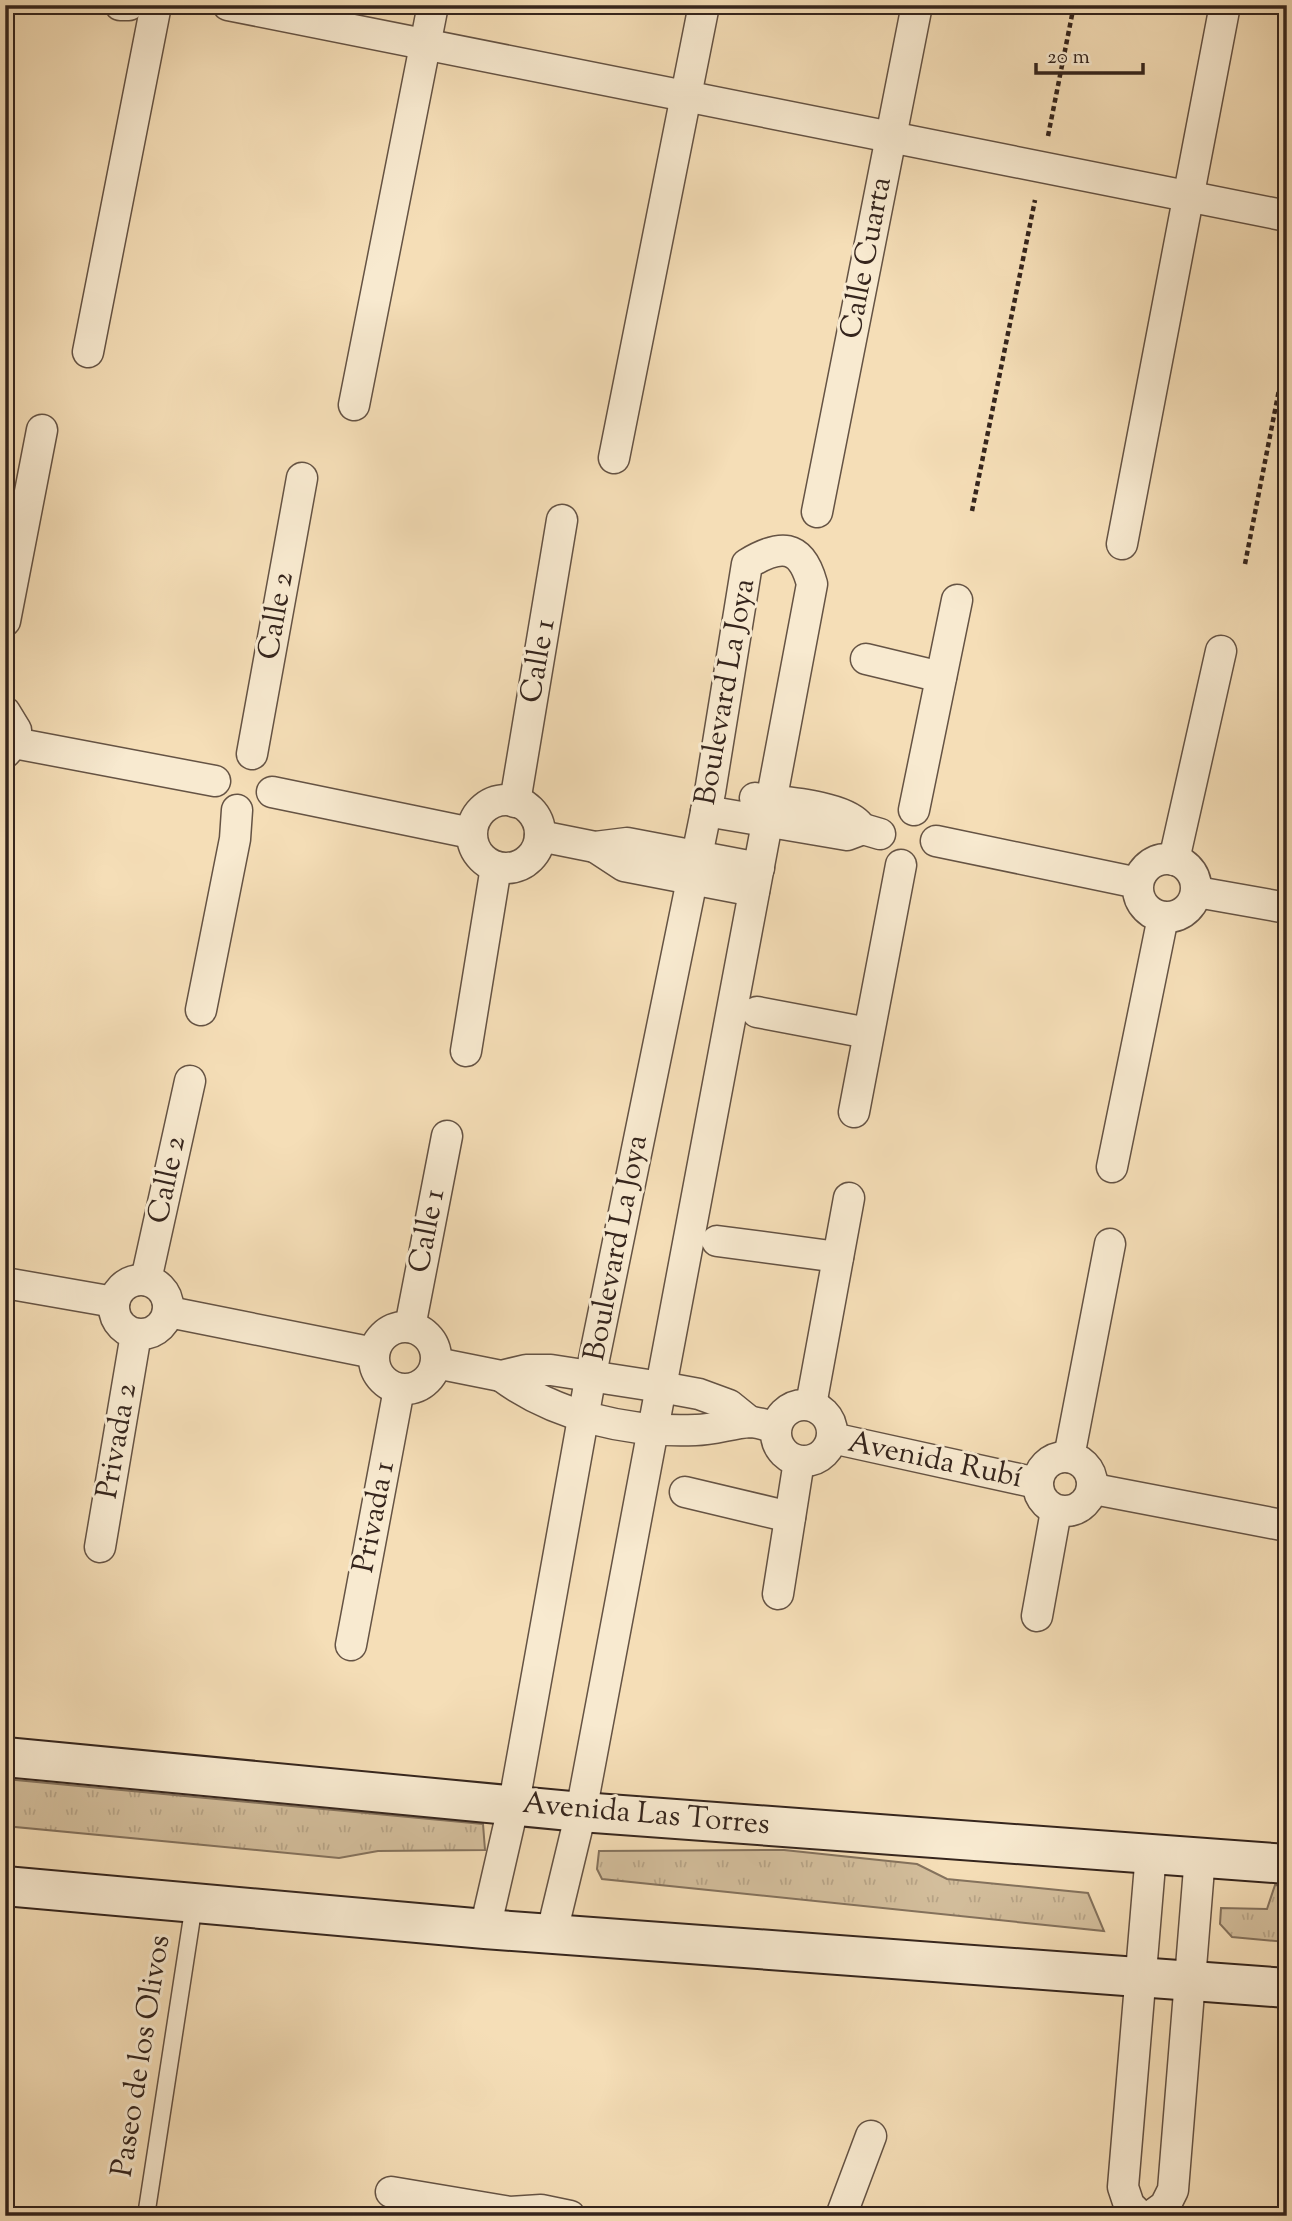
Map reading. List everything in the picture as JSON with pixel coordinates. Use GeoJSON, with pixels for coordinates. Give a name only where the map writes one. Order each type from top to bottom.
{"type":"FeatureCollection","features":[{"type":"Feature","properties":{"kind":"street"},"geometry":{"type":"LineString","coordinates":[[120,5],[129,5]]}},
{"type":"Feature","properties":{"kind":"street"},"geometry":{"type":"LineString","coordinates":[[88,352],[156,5]]}},
{"type":"Feature","properties":{"kind":"street"},"geometry":{"type":"LineString","coordinates":[[228,5],[1287,216]]}},
{"type":"Feature","properties":{"kind":"street"},"geometry":{"type":"LineString","coordinates":[[354,405],[433,5]]}},
{"type":"Feature","properties":{"kind":"street"},"geometry":{"type":"LineString","coordinates":[[614,458],[704,5]]}},
{"type":"Feature","properties":{"kind":"street","name":"Calle Cuarta"},"geometry":{"type":"LineString","coordinates":[[817,512],[918,5]]}},
{"type":"Feature","properties":{"kind":"street"},"geometry":{"type":"LineString","coordinates":[[1122,544],[1225,5]]}},
{"type":"Feature","properties":{"kind":"street"},"geometry":{"type":"LineString","coordinates":[[5,621],[42,430]]}},
{"type":"Feature","properties":{"kind":"street","name":"Calle 2"},"geometry":{"type":"LineString","coordinates":[[252,754],[302,478]]}},
{"type":"Feature","properties":{"kind":"street","name":"Calle 1"},"geometry":{"type":"LineString","coordinates":[[515,802],[562,520]]}},
{"type":"Feature","properties":{"kind":"street","name":"Boulevard La Joya"},"geometry":{"type":"LineString","coordinates":[[485,1929],[514,1803],[591,1374],[708,801],[747,564],[770,550],[792,551],[806,563],[812,584],[581,1812],[552,1932]]}},
{"type":"Feature","properties":{"kind":"street"},"geometry":{"type":"LineString","coordinates":[[914,810],[957,600]]}},
{"type":"Feature","properties":{"kind":"street"},"geometry":{"type":"LineString","coordinates":[[1174,860],[1221,651]]}},
{"type":"Feature","properties":{"kind":"street"},"geometry":{"type":"LineString","coordinates":[[866,659],[941,677]]}},
{"type":"Feature","properties":{"kind":"street"},"geometry":{"type":"LineString","coordinates":[[5,712],[16,730],[10,748],[215,782]]}},
{"type":"Feature","properties":{"kind":"street"},"geometry":{"type":"LineString","coordinates":[[239,754],[252,754],[264,760],[272,771],[272,792],[262,806],[250,811],[237,810],[226,804],[218,794],[215,782],[218,769],[227,759],[239,754]]}},
{"type":"Feature","properties":{"kind":"street"},"geometry":{"type":"LineString","coordinates":[[272,792],[471,833]]}},
{"type":"Feature","properties":{"kind":"street"},"geometry":{"type":"LineString","coordinates":[[499,800],[515,802],[528,809],[537,821],[540,836],[536,851],[526,863],[512,869],[496,867],[482,860],[474,848],[471,833],[475,818],[485,806],[499,800]]}},
{"type":"Feature","properties":{"kind":"street"},"geometry":{"type":"LineString","coordinates":[[708,801],[771,811],[814,807],[852,818],[871,831],[884,853],[901,865],[917,864],[929,855],[936,841],[931,822],[914,810],[899,811],[871,831]]}},
{"type":"Feature","properties":{"kind":"street"},"geometry":{"type":"LineString","coordinates":[[201,1010],[235,839],[237,810]]}},
{"type":"Feature","properties":{"kind":"street"},"geometry":{"type":"LineString","coordinates":[[540,836],[595,846],[627,843],[694,868],[757,879]]}},
{"type":"Feature","properties":{"kind":"street"},"geometry":{"type":"LineString","coordinates":[[936,841],[1138,883]]}},
{"type":"Feature","properties":{"kind":"street"},"geometry":{"type":"LineString","coordinates":[[1162,859],[1174,860],[1191,872],[1197,892],[1191,906],[1179,915],[1163,917],[1149,911],[1140,898],[1138,883],[1142,872],[1151,863],[1162,859]]}},
{"type":"Feature","properties":{"kind":"street"},"geometry":{"type":"LineString","coordinates":[[854,1112],[901,865]]}},
{"type":"Feature","properties":{"kind":"street"},"geometry":{"type":"LineString","coordinates":[[466,1051],[496,867]]}},
{"type":"Feature","properties":{"kind":"street"},"geometry":{"type":"LineString","coordinates":[[1197,892],[1287,908]]}},
{"type":"Feature","properties":{"kind":"street"},"geometry":{"type":"LineString","coordinates":[[1112,1167],[1163,917]]}},
{"type":"Feature","properties":{"kind":"street"},"geometry":{"type":"LineString","coordinates":[[757,1012],[868,1033]]}},
{"type":"Feature","properties":{"kind":"street","name":"Calle 2"},"geometry":{"type":"LineString","coordinates":[[146,1280],[190,1081]]}},
{"type":"Feature","properties":{"kind":"street","name":"Calle 1"},"geometry":{"type":"LineString","coordinates":[[410,1327],[447,1136]]}},
{"type":"Feature","properties":{"kind":"street"},"geometry":{"type":"LineString","coordinates":[[811,1405],[849,1198]]}},
{"type":"Feature","properties":{"kind":"street"},"geometry":{"type":"LineString","coordinates":[[717,1241],[838,1257]]}},
{"type":"Feature","properties":{"kind":"street"},"geometry":{"type":"LineString","coordinates":[[1069,1457],[1110,1244]]}},
{"type":"Feature","properties":{"kind":"street"},"geometry":{"type":"LineString","coordinates":[[146,1280],[159,1286],[168,1297],[169,1312],[163,1325],[151,1333],[136,1334],[123,1328],[115,1316],[114,1302],[120,1289],[132,1281],[146,1280]]}},
{"type":"Feature","properties":{"kind":"street"},"geometry":{"type":"LineString","coordinates":[[5,1283],[114,1302]]}},
{"type":"Feature","properties":{"kind":"street"},"geometry":{"type":"LineString","coordinates":[[169,1312],[374,1353]]}},
{"type":"Feature","properties":{"kind":"street"},"geometry":{"type":"LineString","coordinates":[[410,1327],[424,1334],[434,1347],[436,1363],[429,1377],[416,1387],[400,1389],[385,1382],[375,1369],[374,1353],[380,1338],[393,1329],[410,1327]]}},
{"type":"Feature","properties":{"kind":"street","name":"Privada 2"},"geometry":{"type":"LineString","coordinates":[[100,1547],[136,1334]]}},
{"type":"Feature","properties":{"kind":"street"},"geometry":{"type":"LineString","coordinates":[[436,1363],[501,1376],[526,1370],[591,1374],[699,1394],[729,1405],[763,1425],[790,1458],[799,1461],[808,1461],[824,1454],[832,1438],[830,1421],[811,1405],[800,1405],[763,1425],[694,1431],[654,1428],[584,1417],[521,1391],[501,1376]]}},
{"type":"Feature","properties":{"kind":"street","name":"Privada 1"},"geometry":{"type":"LineString","coordinates":[[351,1645],[400,1389]]}},
{"type":"Feature","properties":{"kind":"street","name":"Avenida Rubí"},"geometry":{"type":"LineString","coordinates":[[832,1438],[1038,1483]]}},
{"type":"Feature","properties":{"kind":"street"},"geometry":{"type":"LineString","coordinates":[[1069,1457],[1085,1466],[1094,1489],[1075,1511],[1056,1511],[1042,1500],[1038,1483],[1042,1468],[1054,1459],[1069,1457]]}},
{"type":"Feature","properties":{"kind":"street"},"geometry":{"type":"LineString","coordinates":[[778,1594],[799,1461]]}},
{"type":"Feature","properties":{"kind":"street"},"geometry":{"type":"LineString","coordinates":[[1094,1489],[1287,1526]]}},
{"type":"Feature","properties":{"kind":"street"},"geometry":{"type":"LineString","coordinates":[[685,1492],[790,1517]]}},
{"type":"Feature","properties":{"kind":"street"},"geometry":{"type":"LineString","coordinates":[[1038,1616],[1056,1511]]}},
{"type":"Feature","properties":{"kind":"street","name":"Avenida Las Torres"},"geometry":{"type":"LineString","coordinates":[[5,1757],[514,1803],[581,1812],[1287,1864]]}},
{"type":"Feature","properties":{"kind":"street"},"geometry":{"type":"LineString","coordinates":[[1140,2216],[1129,2205],[1123,2188],[1151,1853]]}},
{"type":"Feature","properties":{"kind":"street"},"geometry":{"type":"LineString","coordinates":[[1151,2216],[1165,2206],[1172,2190],[1200,1856]]}},
{"type":"Feature","properties":{"kind":"street"},"geometry":{"type":"LineString","coordinates":[[5,1886],[485,1929],[1287,1988]]}},
{"type":"Feature","properties":{"kind":"street"},"geometry":{"type":"LineString","coordinates":[[841,2216],[871,2136]]}},
{"type":"Feature","properties":{"kind":"street"},"geometry":{"type":"LineString","coordinates":[[391,2192],[509,2214],[541,2210],[570,2216]]}},
{"type":"Feature","properties":{"kind":"lane","name":"Paseo de los Olivos"},"geometry":{"type":"LineString","coordinates":[[146,2216],[194,1904]]}},
{"type":"Feature","properties":{"kind":"path"},"geometry":{"type":"LineString","coordinates":[[972,511],[1074,5]]}},
{"type":"Feature","properties":{"kind":"path"},"geometry":{"type":"LineString","coordinates":[[1245,564],[1287,349]]}},
{"type":"Feature","properties":{"kind":"green space"},"geometry":{"type":"Polygon","coordinates":[[[5,1779],[483,1824],[485,1850],[378,1851],[339,1858],[5,1826],[5,1779]]]}},
{"type":"Feature","properties":{"kind":"green space"},"geometry":{"type":"Polygon","coordinates":[[[784,1850],[917,1864],[947,1879],[1088,1893],[1104,1931],[602,1879],[597,1869],[599,1851],[784,1850]]]}},
{"type":"Feature","properties":{"kind":"green space"},"geometry":{"type":"Polygon","coordinates":[[[1275,1885],[1287,1886],[1287,1942],[1232,1937],[1220,1924],[1221,1908],[1267,1909],[1275,1885]]]}}]}
